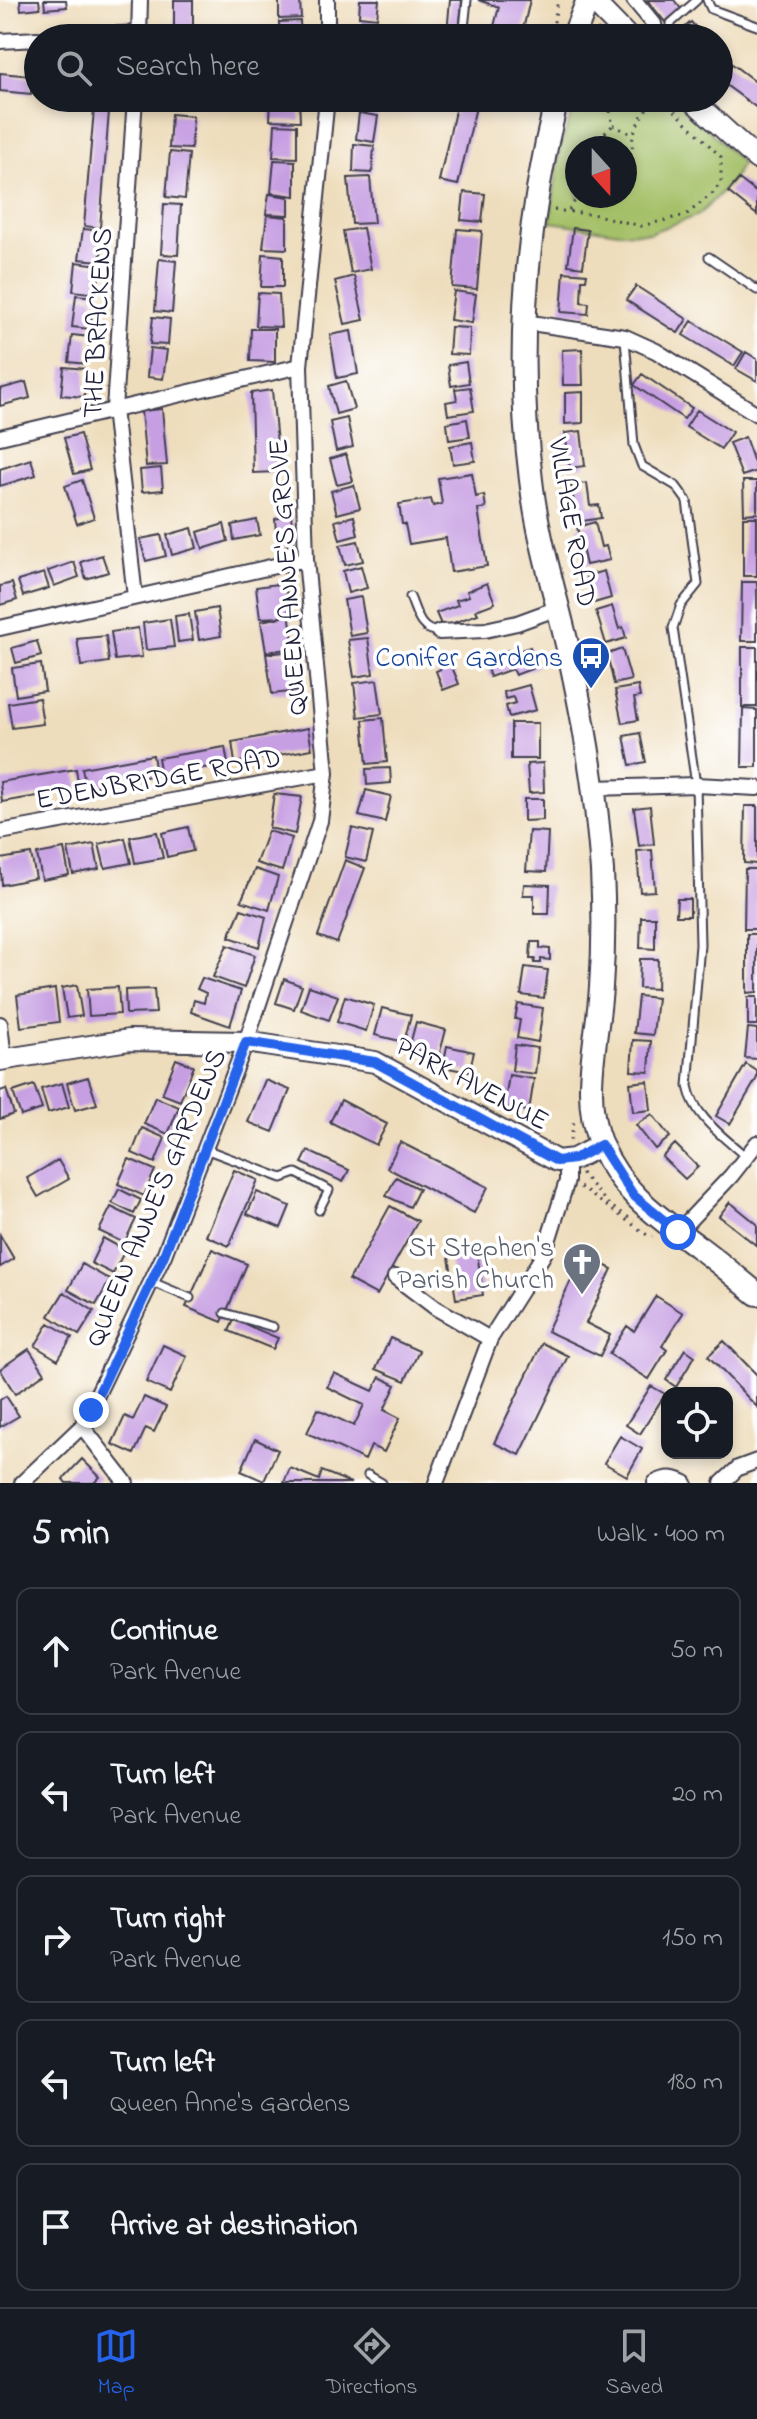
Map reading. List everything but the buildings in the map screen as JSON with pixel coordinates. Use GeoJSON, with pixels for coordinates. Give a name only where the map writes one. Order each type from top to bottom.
{"type":"FeatureCollection","features":[{"type":"Feature","properties":{"kind":"main road"},"geometry":{"type":"LineString","coordinates":[[567,24],[590,0]]}},
{"type":"Feature","properties":{"kind":"main road","name":"VILLAGE ROAD"},"geometry":{"type":"LineString","coordinates":[[554,112],[534,209],[524,322],[525,414],[531,482],[542,547],[583,721],[594,788],[604,934],[590,1105],[601,1145]]}},
{"type":"Feature","properties":{"kind":"main road"},"geometry":{"type":"LineString","coordinates":[[601,1145],[633,1195],[665,1230],[757,1294]]}},
{"type":"Feature","properties":{"kind":"street"},"geometry":{"type":"LineString","coordinates":[[139,24],[140,0]]}},
{"type":"Feature","properties":{"kind":"street"},"geometry":{"type":"LineString","coordinates":[[327,0],[327,24]]}},
{"type":"Feature","properties":{"kind":"street"},"geometry":{"type":"LineString","coordinates":[[590,0],[615,24]]}},
{"type":"Feature","properties":{"kind":"street"},"geometry":{"type":"LineString","coordinates":[[634,0],[654,24]]}},
{"type":"Feature","properties":{"kind":"street"},"geometry":{"type":"LineString","coordinates":[[0,41],[24,40]]}},
{"type":"Feature","properties":{"kind":"street","name":"THE BRACKENS"},"geometry":{"type":"LineString","coordinates":[[134,112],[114,409],[135,597]]}},
{"type":"Feature","properties":{"kind":"street","name":"QUEEN ANNE'S GROVE"},"geometry":{"type":"LineString","coordinates":[[246,1042],[320,821],[326,773],[306,559],[300,366],[326,112]]}},
{"type":"Feature","properties":{"kind":"street"},"geometry":{"type":"LineString","coordinates":[[705,112],[757,159]]}},
{"type":"Feature","properties":{"kind":"street"},"geometry":{"type":"LineString","coordinates":[[524,322],[625,337],[656,351],[757,414]]}},
{"type":"Feature","properties":{"kind":"street"},"geometry":{"type":"LineString","coordinates":[[0,437],[300,366]]}},
{"type":"Feature","properties":{"kind":"street"},"geometry":{"type":"LineString","coordinates":[[0,628],[306,559]]}},
{"type":"Feature","properties":{"kind":"street"},"geometry":{"type":"LineString","coordinates":[[439,632],[485,630],[517,623],[558,608]]}},
{"type":"Feature","properties":{"kind":"street","name":"EDENBRIDGE ROAD"},"geometry":{"type":"LineString","coordinates":[[0,832],[326,773]]}},
{"type":"Feature","properties":{"kind":"street"},"geometry":{"type":"LineString","coordinates":[[594,788],[696,785],[757,788]]}},
{"type":"Feature","properties":{"kind":"street"},"geometry":{"type":"LineString","coordinates":[[0,1024],[2,1060]]}},
{"type":"Feature","properties":{"kind":"street","name":"PARK AVENUE"},"geometry":{"type":"LineString","coordinates":[[2,1060],[129,1040],[246,1042],[375,1062],[557,1161],[601,1145]]}},
{"type":"Feature","properties":{"kind":"street","name":"QUEEN ANNE'S GARDENS"},"geometry":{"type":"LineString","coordinates":[[22,1483],[82,1426],[164,1255],[246,1042]]}},
{"type":"Feature","properties":{"kind":"street"},"geometry":{"type":"LineString","coordinates":[[665,1230],[753,1151]]}},
{"type":"Feature","properties":{"kind":"street"},"geometry":{"type":"LineString","coordinates":[[436,1483],[490,1339],[544,1254],[572,1158]]}},
{"type":"Feature","properties":{"kind":"street"},"geometry":{"type":"LineString","coordinates":[[395,1277],[436,1308],[490,1339]]}},
{"type":"Feature","properties":{"kind":"street"},"geometry":{"type":"LineString","coordinates":[[82,1426],[126,1483]]}},
{"type":"Feature","properties":{"kind":"street"},"geometry":{"type":"LineString","coordinates":[[727,1481],[746,1463],[757,1461]]}},
{"type":"Feature","properties":{"kind":"street"},"geometry":{"type":"LineString","coordinates":[[655,1483],[675,1478],[685,1483]]}},
{"type":"Feature","properties":{"kind":"lane"},"geometry":{"type":"LineString","coordinates":[[464,24],[467,0]]}},
{"type":"Feature","properties":{"kind":"lane"},"geometry":{"type":"LineString","coordinates":[[670,24],[697,0]]}},
{"type":"Feature","properties":{"kind":"lane"},"geometry":{"type":"LineString","coordinates":[[707,0],[711,9],[757,26]]}},
{"type":"Feature","properties":{"kind":"lane"},"geometry":{"type":"LineString","coordinates":[[709,257],[757,290]]}},
{"type":"Feature","properties":{"kind":"lane"},"geometry":{"type":"LineString","coordinates":[[625,337],[634,445],[642,466],[676,486],[687,501],[698,584],[681,605],[673,628],[696,785],[700,945],[688,1086],[700,1114],[753,1151]]}},
{"type":"Feature","properties":{"kind":"lane"},"geometry":{"type":"LineString","coordinates":[[410,597],[423,627],[429,632],[439,632]]}},
{"type":"Feature","properties":{"kind":"lane"},"geometry":{"type":"LineString","coordinates":[[205,1149],[282,1178],[296,1173],[329,1190],[319,1210]]}},
{"type":"Feature","properties":{"kind":"lane"},"geometry":{"type":"LineString","coordinates":[[152,1282],[190,1298]]}},
{"type":"Feature","properties":{"kind":"lane"},"geometry":{"type":"LineString","coordinates":[[225,1313],[273,1327]]}},
{"type":"Feature","properties":{"kind":"lane"},"geometry":{"type":"LineString","coordinates":[[368,1475],[382,1483]]}},
{"type":"Feature","properties":{"kind":"path"},"geometry":{"type":"LineString","coordinates":[[556,16],[560,6],[558,0]]}},
{"type":"Feature","properties":{"kind":"path"},"geometry":{"type":"LineString","coordinates":[[556,16],[561,24]]}},
{"type":"Feature","properties":{"kind":"path"},"geometry":{"type":"LineString","coordinates":[[556,16],[561,24]]}},
{"type":"Feature","properties":{"kind":"path"},"geometry":{"type":"LineString","coordinates":[[610,112],[613,125],[633,135],[645,112]]}},
{"type":"Feature","properties":{"kind":"path"},"geometry":{"type":"LineString","coordinates":[[552,210],[569,210],[641,226],[686,215],[713,193],[721,182],[721,157],[676,112]]}},
{"type":"Feature","properties":{"kind":"path"},"geometry":{"type":"LineString","coordinates":[[602,136],[613,125]]}},
{"type":"Feature","properties":{"kind":"path"},"geometry":{"type":"LineString","coordinates":[[575,1119],[572,1158],[605,1201],[648,1227],[665,1230]]}},
{"type":"Feature","properties":{"kind":"path"},"geometry":{"type":"LineString","coordinates":[[574,1183],[650,1237],[665,1230]]}},
{"type":"Feature","properties":{"kind":"green space"},"geometry":{"type":"Polygon","coordinates":[[[572,112],[690,112],[742,163],[732,181],[699,215],[649,233],[618,232],[550,222],[560,149],[572,112]]]}},
{"type":"Feature","properties":{"kind":"place","name":"Conifer Gardens"},"geometry":{"type":"Point","coordinates":[591,690]}},
{"type":"Feature","properties":{"kind":"place","name":"St Stephen's Parish Church"},"geometry":{"type":"Point","coordinates":[582,1296]}},
{"type":"Feature","properties":{"kind":"route"},"geometry":{"type":"LineString","coordinates":[[91,1410],[164,1255],[246,1042],[375,1062],[557,1161],[574,1159],[601,1145],[638,1201],[678,1232]]}}]}
